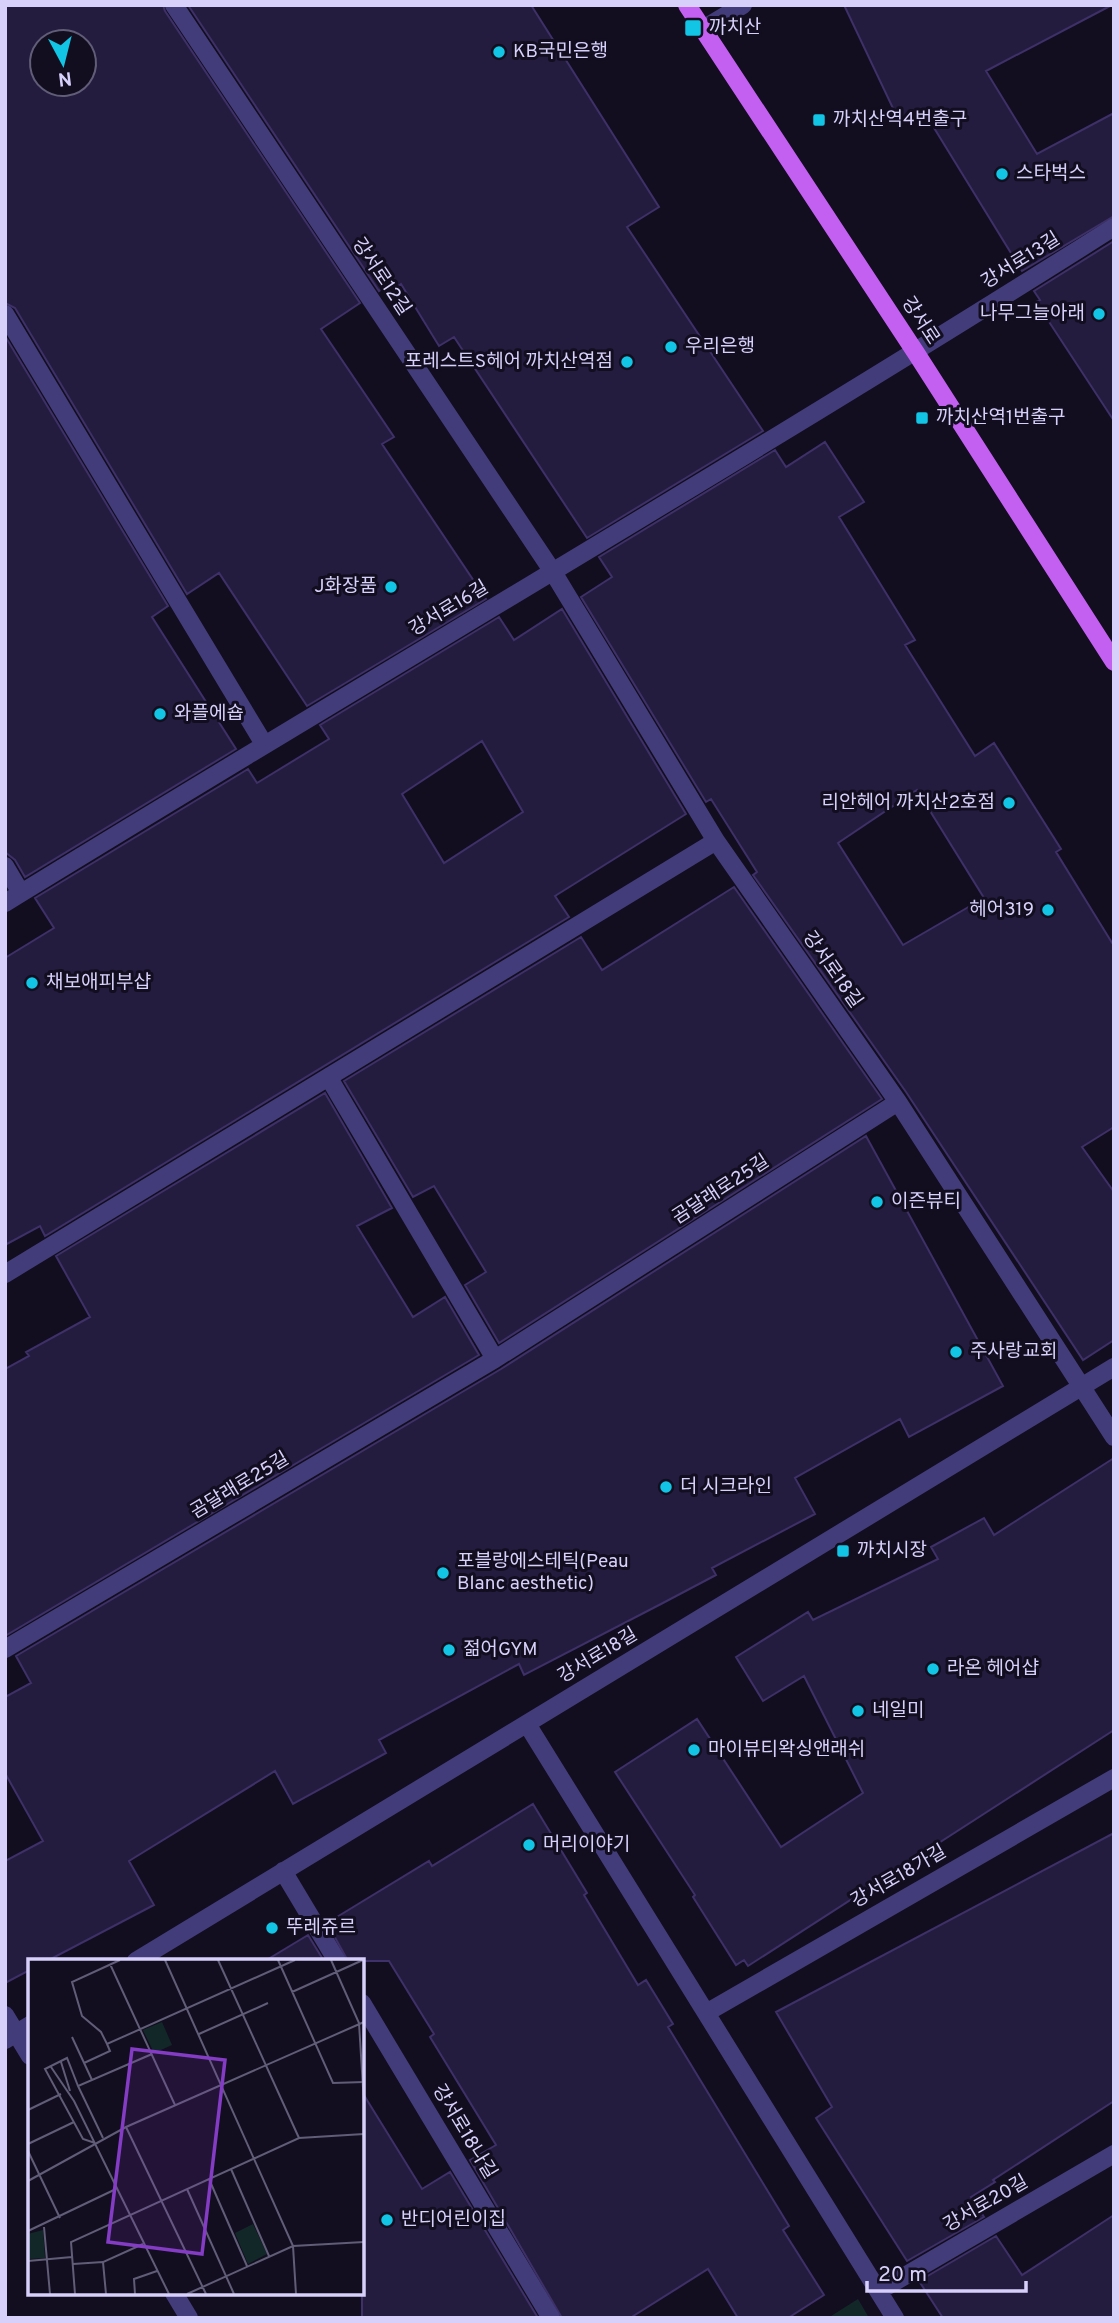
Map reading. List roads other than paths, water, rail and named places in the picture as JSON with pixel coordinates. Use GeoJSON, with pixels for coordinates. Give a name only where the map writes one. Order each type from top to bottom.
{"type":"FeatureCollection","features":[{"type":"Feature","properties":{"kind":"main road","name":"강서로"},"geometry":{"type":"LineString","coordinates":[[687,5],[1108,638],[1114,662]]}},
{"type":"Feature","properties":{"kind":"street","name":"강서로12길"},"geometry":{"type":"LineString","coordinates":[[174,5],[553,572]]}},
{"type":"Feature","properties":{"kind":"street"},"geometry":{"type":"LineString","coordinates":[[703,29],[743,5]]}},
{"type":"Feature","properties":{"kind":"street","name":"강서로13길"},"geometry":{"type":"LineString","coordinates":[[916,353],[1114,227]]}},
{"type":"Feature","properties":{"kind":"street"},"geometry":{"type":"LineString","coordinates":[[5,314],[264,744]]}},
{"type":"Feature","properties":{"kind":"street","name":"강서로16길"},"geometry":{"type":"LineString","coordinates":[[5,903],[264,744],[916,353]]}},
{"type":"Feature","properties":{"kind":"street","name":"강서로18길"},"geometry":{"type":"LineString","coordinates":[[553,572],[716,841],[898,1102],[1114,1437]]}},
{"type":"Feature","properties":{"kind":"street"},"geometry":{"type":"LineString","coordinates":[[5,1274],[716,841]]}},
{"type":"Feature","properties":{"kind":"street"},"geometry":{"type":"LineString","coordinates":[[5,866],[21,893]]}},
{"type":"Feature","properties":{"kind":"street"},"geometry":{"type":"LineString","coordinates":[[329,1078],[495,1359]]}},
{"type":"Feature","properties":{"kind":"street","name":"곰달래로25길"},"geometry":{"type":"LineString","coordinates":[[5,1649],[495,1359],[898,1102]]}},
{"type":"Feature","properties":{"kind":"street","name":"강서로18길"},"geometry":{"type":"LineString","coordinates":[[139,1959],[1114,1367]]}},
{"type":"Feature","properties":{"kind":"street"},"geometry":{"type":"LineString","coordinates":[[527,1724],[895,2318]]}},
{"type":"Feature","properties":{"kind":"street","name":"강서로18가길"},"geometry":{"type":"LineString","coordinates":[[706,2013],[1114,1778]]}},
{"type":"Feature","properties":{"kind":"street"},"geometry":{"type":"LineString","coordinates":[[283,1871],[336,1959]]}},
{"type":"Feature","properties":{"kind":"street","name":"강서로18나길"},"geometry":{"type":"LineString","coordinates":[[364,2006],[551,2318]]}},
{"type":"Feature","properties":{"kind":"street"},"geometry":{"type":"LineString","coordinates":[[5,2015],[28,2052]]}},
{"type":"Feature","properties":{"kind":"street","name":"강서로20길"},"geometry":{"type":"LineString","coordinates":[[878,2291],[1114,2154]]}},
{"type":"Feature","properties":{"kind":"street"},"geometry":{"type":"LineString","coordinates":[[175,2295],[189,2318]]}},
{"type":"Feature","properties":{"kind":"place","name":"까치산"},"geometry":{"type":"Point","coordinates":[693,28]}},
{"type":"Feature","properties":{"kind":"place","name":"KB국민은행"},"geometry":{"type":"Point","coordinates":[499,52]}},
{"type":"Feature","properties":{"kind":"place","name":"까치산역4번출구"},"geometry":{"type":"Point","coordinates":[819,120]}},
{"type":"Feature","properties":{"kind":"place","name":"스타벅스"},"geometry":{"type":"Point","coordinates":[1002,174]}},
{"type":"Feature","properties":{"kind":"place","name":"나무그늘아래"},"geometry":{"type":"Point","coordinates":[1099,314]}},
{"type":"Feature","properties":{"kind":"place","name":"우리은행"},"geometry":{"type":"Point","coordinates":[671,347]}},
{"type":"Feature","properties":{"kind":"place","name":"포레스트S헤어 까치산역점"},"geometry":{"type":"Point","coordinates":[627,362]}},
{"type":"Feature","properties":{"kind":"place","name":"까치산역1번출구"},"geometry":{"type":"Point","coordinates":[922,418]}},
{"type":"Feature","properties":{"kind":"place","name":"J화장품"},"geometry":{"type":"Point","coordinates":[391,587]}},
{"type":"Feature","properties":{"kind":"place","name":"와플에숍"},"geometry":{"type":"Point","coordinates":[160,714]}},
{"type":"Feature","properties":{"kind":"place","name":"리안헤어 까치산2호점"},"geometry":{"type":"Point","coordinates":[1009,803]}},
{"type":"Feature","properties":{"kind":"place","name":"헤어319"},"geometry":{"type":"Point","coordinates":[1048,910]}},
{"type":"Feature","properties":{"kind":"place","name":"채보애피부샵"},"geometry":{"type":"Point","coordinates":[32,983]}},
{"type":"Feature","properties":{"kind":"place","name":"이즌뷰티"},"geometry":{"type":"Point","coordinates":[877,1202]}},
{"type":"Feature","properties":{"kind":"place","name":"주사랑교회"},"geometry":{"type":"Point","coordinates":[956,1352]}},
{"type":"Feature","properties":{"kind":"place","name":"더 시크라인"},"geometry":{"type":"Point","coordinates":[666,1487]}},
{"type":"Feature","properties":{"kind":"place","name":"까치시장"},"geometry":{"type":"Point","coordinates":[843,1551]}},
{"type":"Feature","properties":{"kind":"place","name":"포블랑에스테틱(Peau Blanc aesthetic)"},"geometry":{"type":"Point","coordinates":[443,1573]}},
{"type":"Feature","properties":{"kind":"place","name":"젊어GYM"},"geometry":{"type":"Point","coordinates":[449,1650]}},
{"type":"Feature","properties":{"kind":"place","name":"라온 헤어샵"},"geometry":{"type":"Point","coordinates":[933,1669]}},
{"type":"Feature","properties":{"kind":"place","name":"네일미"},"geometry":{"type":"Point","coordinates":[858,1711]}},
{"type":"Feature","properties":{"kind":"place","name":"마이뷰티왁싱앤래쉬"},"geometry":{"type":"Point","coordinates":[694,1750]}},
{"type":"Feature","properties":{"kind":"place","name":"머리이야기"},"geometry":{"type":"Point","coordinates":[529,1845]}},
{"type":"Feature","properties":{"kind":"place","name":"뚜레쥬르"},"geometry":{"type":"Point","coordinates":[272,1928]}},
{"type":"Feature","properties":{"kind":"place","name":"반디어린이집"},"geometry":{"type":"Point","coordinates":[387,2220]}}]}
